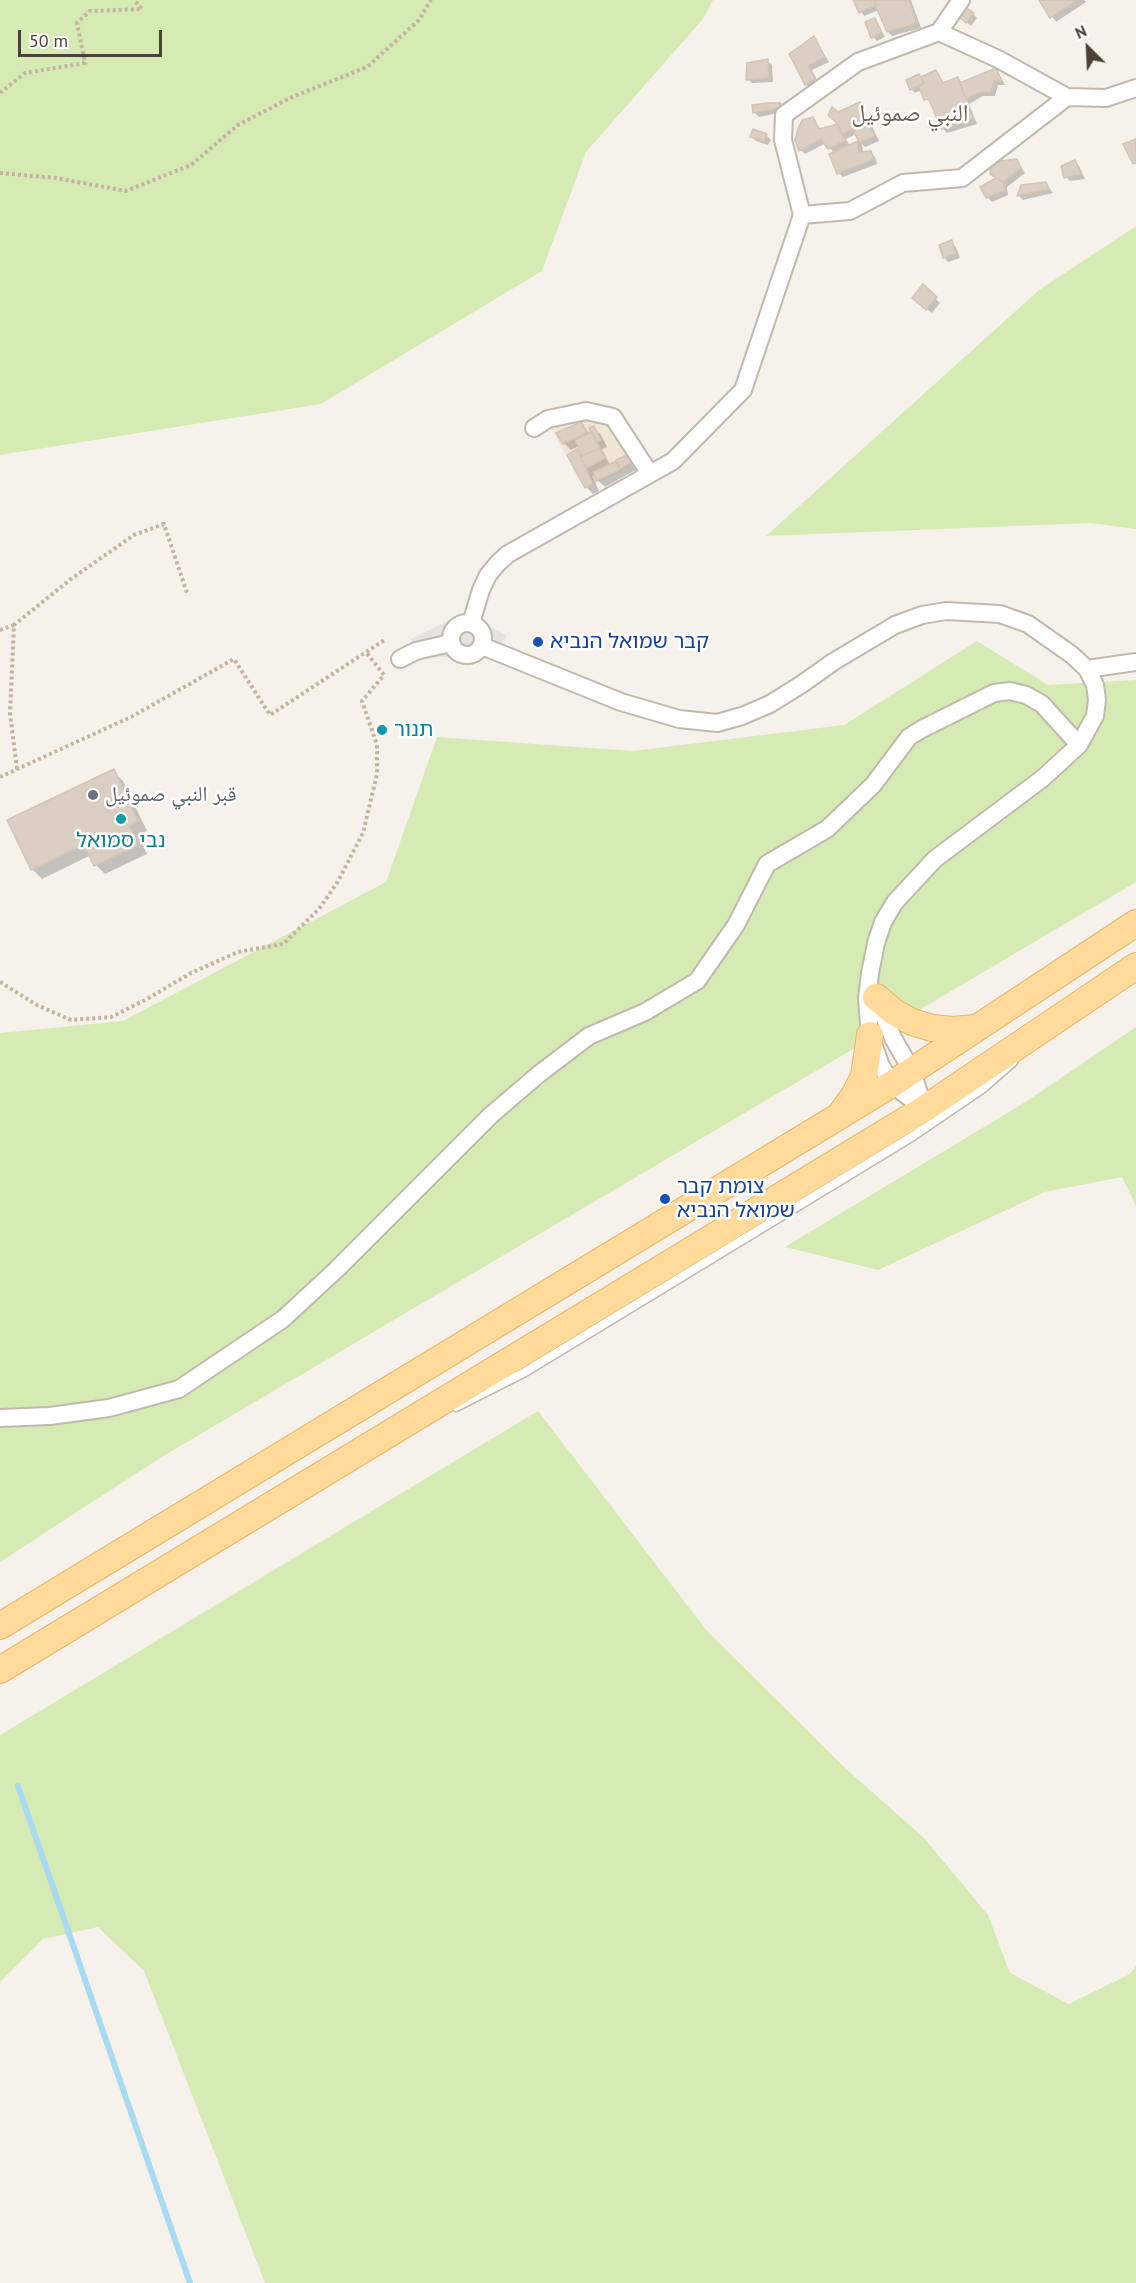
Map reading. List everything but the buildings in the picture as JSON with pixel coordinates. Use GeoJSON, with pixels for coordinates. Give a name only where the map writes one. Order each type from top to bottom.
{"type":"FeatureCollection","features":[{"type":"Feature","properties":{"kind":"main road"},"geometry":{"type":"LineString","coordinates":[[0,1626],[839,1117],[902,1078],[1136,923]]}},
{"type":"Feature","properties":{"kind":"main road"},"geometry":{"type":"LineString","coordinates":[[0,1670],[924,1108],[1136,966]]}},
{"type":"Feature","properties":{"kind":"main road"},"geometry":{"type":"LineString","coordinates":[[873,985],[894,1012],[912,1022],[932,1028],[953,1030],[977,1028]]}},
{"type":"Feature","properties":{"kind":"main road"},"geometry":{"type":"LineString","coordinates":[[839,1117],[854,1096],[864,1076],[870,1035]]}},
{"type":"Feature","properties":{"kind":"street"},"geometry":{"type":"LineString","coordinates":[[471,623],[488,575],[508,554],[673,461],[743,390],[802,215],[783,140],[784,115],[858,62],[939,32],[961,0]]}},
{"type":"Feature","properties":{"kind":"street"},"geometry":{"type":"LineString","coordinates":[[939,32],[998,59],[1067,97],[1106,98],[1136,88]]}},
{"type":"Feature","properties":{"kind":"street"},"geometry":{"type":"LineString","coordinates":[[802,215],[850,211],[903,183],[962,178],[1067,97]]}},
{"type":"Feature","properties":{"kind":"street"},"geometry":{"type":"LineString","coordinates":[[534,428],[548,419],[586,411],[613,417],[651,474]]}},
{"type":"Feature","properties":{"kind":"street"},"geometry":{"type":"LineString","coordinates":[[482,646],[621,702],[679,719],[717,723],[742,716],[770,704],[833,662],[895,625],[922,615],[946,611],[1000,614],[1028,624],[1072,655],[1087,669],[1095,685],[1097,700],[1095,716],[1079,745],[1043,778],[935,859],[895,902],[883,922],[876,943],[873,985],[867,999],[870,1035],[881,1066],[902,1078]]}},
{"type":"Feature","properties":{"kind":"street"},"geometry":{"type":"LineString","coordinates":[[471,623],[481,630],[484,638],[482,646],[476,653],[463,656],[455,651],[451,637],[460,624],[471,623]]}},
{"type":"Feature","properties":{"kind":"street"},"geometry":{"type":"LineString","coordinates":[[399,659],[416,651],[451,643]]}},
{"type":"Feature","properties":{"kind":"street"},"geometry":{"type":"LineString","coordinates":[[1087,669],[1136,662]]}},
{"type":"Feature","properties":{"kind":"street"},"geometry":{"type":"LineString","coordinates":[[0,1418],[50,1416],[109,1408],[179,1389],[283,1319],[336,1270],[491,1115],[538,1074],[589,1036],[645,1012],[697,981],[736,925],[767,864],[827,829],[873,785],[909,737],[994,693],[1010,691],[1026,695],[1041,704],[1079,745]]}},
{"type":"Feature","properties":{"kind":"street"},"geometry":{"type":"LineString","coordinates":[[873,985],[893,1038],[902,1078],[924,1108]]}},
{"type":"Feature","properties":{"kind":"lane"},"geometry":{"type":"LineString","coordinates":[[449,1410],[525,1372],[922,1130],[982,1089],[1060,1017]]}},
{"type":"Feature","properties":{"kind":"lane"},"geometry":{"type":"LineString","coordinates":[[378,1440],[439,1414]]}},
{"type":"Feature","properties":{"kind":"path"},"geometry":{"type":"LineString","coordinates":[[0,93],[25,73],[85,63],[77,23],[90,11],[142,9],[134,0]]}},
{"type":"Feature","properties":{"kind":"path"},"geometry":{"type":"LineString","coordinates":[[0,173],[56,178],[126,191],[191,165],[238,125],[290,98],[367,67],[419,20],[431,0]]}},
{"type":"Feature","properties":{"kind":"path"},"geometry":{"type":"LineString","coordinates":[[0,630],[14,626],[71,579],[134,535],[164,524],[188,593]]}},
{"type":"Feature","properties":{"kind":"path"},"geometry":{"type":"LineString","coordinates":[[14,626],[10,714],[17,769]]}},
{"type":"Feature","properties":{"kind":"path"},"geometry":{"type":"LineString","coordinates":[[2,776],[131,717],[234,659],[270,715],[386,639]]}},
{"type":"Feature","properties":{"kind":"path"},"geometry":{"type":"LineString","coordinates":[[0,982],[37,1005],[71,1020],[111,1017],[191,973],[238,952],[283,944],[319,909],[337,883],[363,833],[377,774],[377,745],[363,701],[384,675],[366,652]]}},
{"type":"Feature","properties":{"kind":"shaded area"},"geometry":{"type":"Polygon","coordinates":[[[587,419],[610,424],[635,461],[620,472],[584,489],[550,426],[587,419]]]}},
{"type":"Feature","properties":{"kind":"shaded area"},"geometry":{"type":"Polygon","coordinates":[[[464,613],[507,635],[494,659],[414,656],[411,639],[464,613]]]}},
{"type":"Feature","properties":{"kind":"green space"},"geometry":{"type":"Polygon","coordinates":[[[0,0],[713,0],[703,19],[586,152],[542,271],[321,404],[0,455],[0,0]]]}},
{"type":"Feature","properties":{"kind":"green space"},"geometry":{"type":"Polygon","coordinates":[[[1136,226],[1136,529],[1091,523],[766,536],[1039,290],[1136,226]]]}},
{"type":"Feature","properties":{"kind":"green space"},"geometry":{"type":"Polygon","coordinates":[[[977,641],[1048,685],[1136,680],[1136,882],[160,1458],[0,1562],[0,1033],[123,1021],[386,882],[437,737],[633,751],[844,725],[977,641]]]}},
{"type":"Feature","properties":{"kind":"green space"},"geometry":{"type":"Polygon","coordinates":[[[1136,1027],[1136,1206],[1122,1177],[1045,1192],[878,1270],[785,1247],[1027,1101],[1136,1027]]]}},
{"type":"Feature","properties":{"kind":"green space"},"geometry":{"type":"Polygon","coordinates":[[[538,1411],[707,1631],[845,1768],[924,1838],[988,1915],[1010,1973],[1069,2004],[1130,1974],[1136,1966],[1136,2283],[265,2283],[144,1971],[98,1927],[43,1939],[0,1982],[0,1735],[538,1411]]]}},
{"type":"Feature","properties":{"kind":"waterway"},"geometry":{"type":"LineString","coordinates":[[18,1786],[190,2283]]}},
{"type":"Feature","properties":{"kind":"place","name":"קבר שמואל הנביא"},"geometry":{"type":"Point","coordinates":[538,642]}},
{"type":"Feature","properties":{"kind":"place","name":"תנור"},"geometry":{"type":"Point","coordinates":[382,730]}},
{"type":"Feature","properties":{"kind":"place","name":"قبر النبي صموئيل"},"geometry":{"type":"Point","coordinates":[93,795]}},
{"type":"Feature","properties":{"kind":"place","name":"נבי סמואל"},"geometry":{"type":"Point","coordinates":[121,819]}},
{"type":"Feature","properties":{"kind":"place","name":"צומת קבר שמואל הנביא"},"geometry":{"type":"Point","coordinates":[665,1199]}},
{"type":"Feature","properties":{"kind":"district","name":"النبي صموئيل"},"geometry":{"type":"Point","coordinates":[910,114]}}]}
